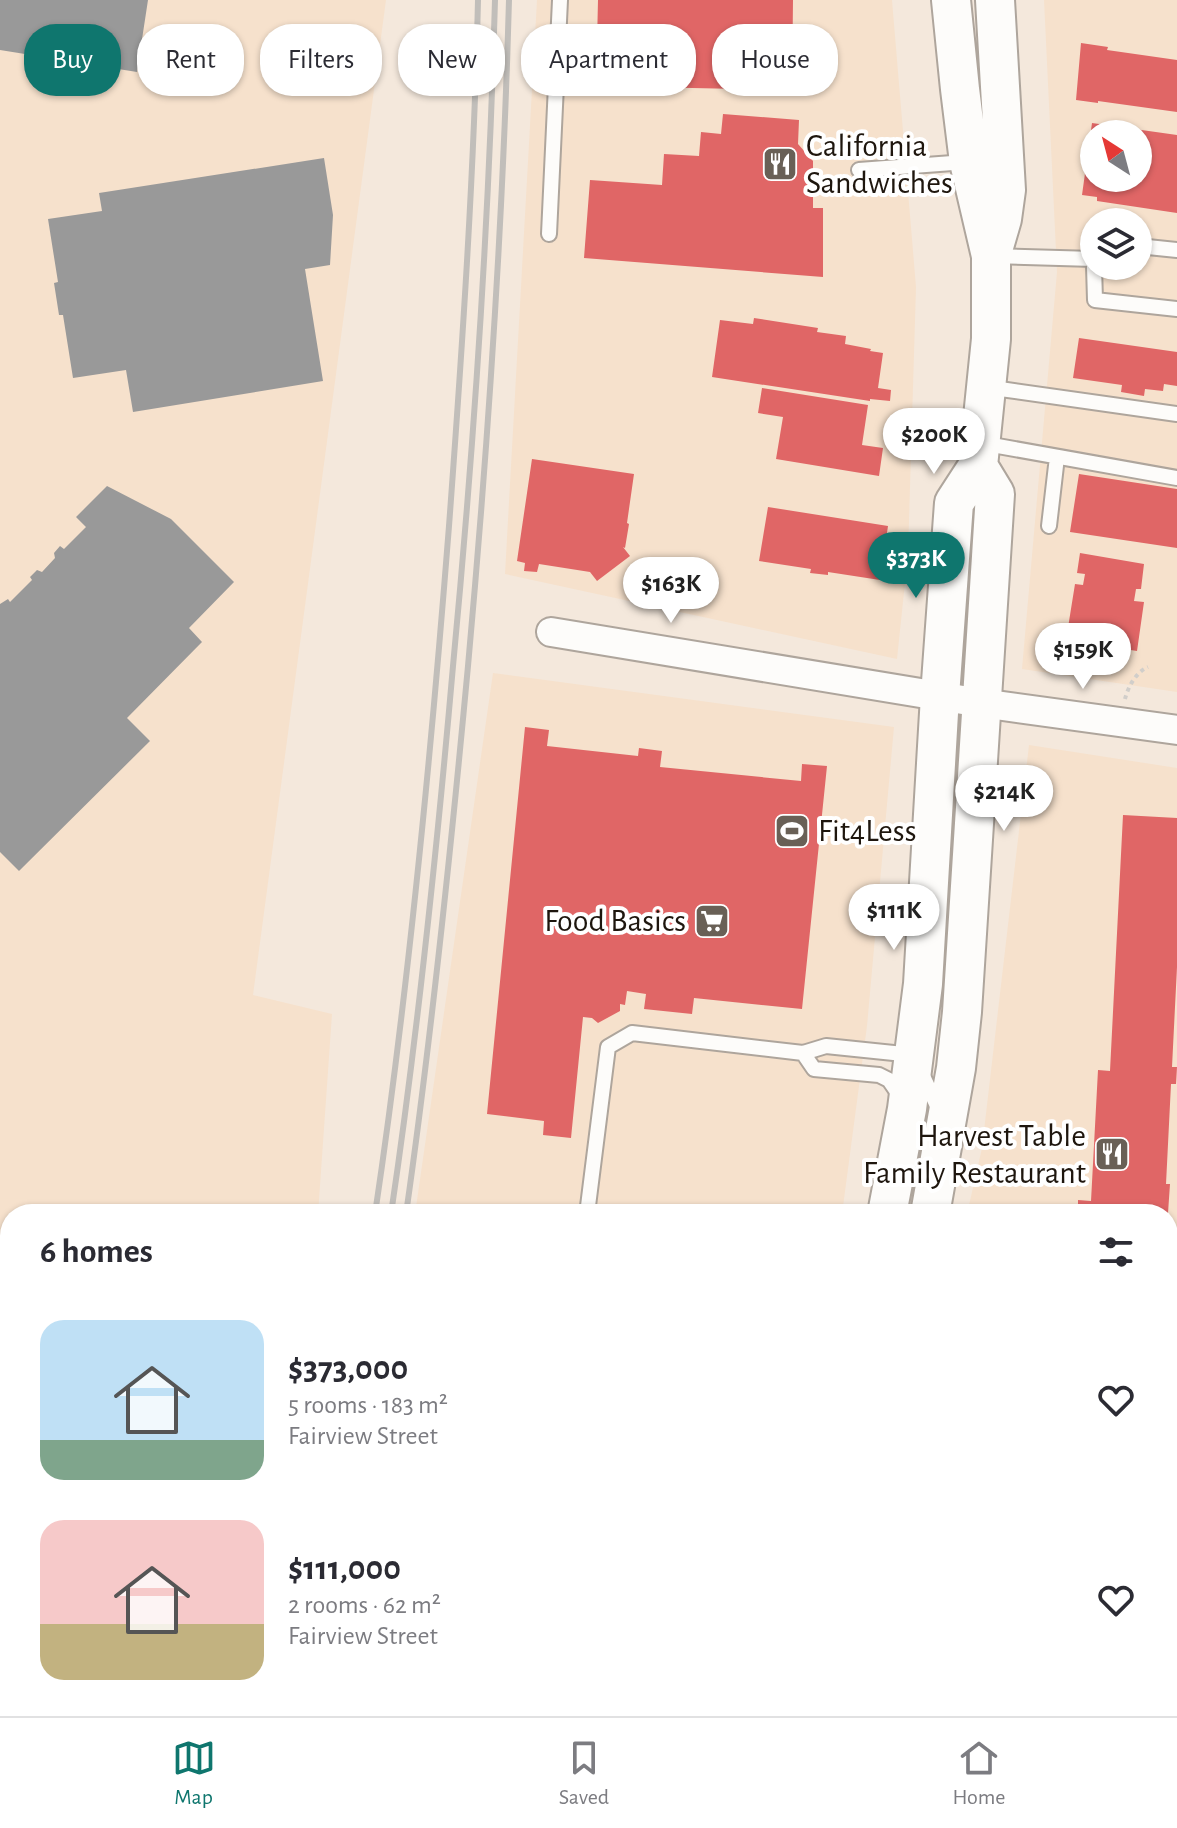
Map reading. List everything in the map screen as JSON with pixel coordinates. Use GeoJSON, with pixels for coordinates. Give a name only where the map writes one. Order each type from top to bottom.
{"type":"FeatureCollection","features":[{"type":"Feature","properties":{"kind":"main road"},"geometry":{"type":"LineString","coordinates":[[889,1204],[907,1109],[923,984],[954,503],[979,454],[991,339],[991,256],[969,162],[951,0]]}},
{"type":"Feature","properties":{"kind":"main road"},"geometry":{"type":"LineString","coordinates":[[991,256],[1002,219],[1006,190],[995,0]]}},
{"type":"Feature","properties":{"kind":"main road"},"geometry":{"type":"LineString","coordinates":[[932,1204],[956,1068],[962,1012],[995,494],[979,454]]}},
{"type":"Feature","properties":{"kind":"street"},"geometry":{"type":"LineString","coordinates":[[551,632],[981,703],[1177,730]]}},
{"type":"Feature","properties":{"kind":"lane"},"geometry":{"type":"LineString","coordinates":[[549,234],[560,0]]}},
{"type":"Feature","properties":{"kind":"lane"},"geometry":{"type":"LineString","coordinates":[[859,170],[969,162]]}},
{"type":"Feature","properties":{"kind":"lane"},"geometry":{"type":"LineString","coordinates":[[1152,247],[1177,250]]}},
{"type":"Feature","properties":{"kind":"lane"},"geometry":{"type":"LineString","coordinates":[[991,256],[1080,259]]}},
{"type":"Feature","properties":{"kind":"lane"},"geometry":{"type":"LineString","coordinates":[[1094,280],[1095,300],[1177,309]]}},
{"type":"Feature","properties":{"kind":"lane"},"geometry":{"type":"LineString","coordinates":[[986,387],[1177,414]]}},
{"type":"Feature","properties":{"kind":"lane"},"geometry":{"type":"LineString","coordinates":[[979,454],[1057,457],[1177,478]]}},
{"type":"Feature","properties":{"kind":"lane"},"geometry":{"type":"LineString","coordinates":[[1049,526],[1057,457]]}},
{"type":"Feature","properties":{"kind":"lane"},"geometry":{"type":"LineString","coordinates":[[588,1204],[608,1047],[632,1033],[803,1053],[826,1046],[913,1055],[946,1128]]}},
{"type":"Feature","properties":{"kind":"lane"},"geometry":{"type":"LineString","coordinates":[[803,1053],[814,1069],[879,1075],[889,1080],[907,1109]]}},
{"type":"Feature","properties":{"kind":"path"},"geometry":{"type":"LineString","coordinates":[[1120,722],[1128,690],[1141,670],[1148,667]]}},
{"type":"Feature","properties":{"kind":"shaded area"},"geometry":{"type":"Polygon","coordinates":[[[0,0],[386,0],[382,30],[382,24],[260,24],[260,96],[373,96],[253,995],[332,1014],[319,1204],[0,1204],[0,0]]]}},
{"type":"Feature","properties":{"kind":"shaded area"},"geometry":{"type":"Polygon","coordinates":[[[537,0],[892,0],[916,287],[908,554],[897,659],[505,574],[532,96],[696,96],[696,24],[536,24],[537,0]]]}},
{"type":"Feature","properties":{"kind":"shaded area"},"geometry":{"type":"Polygon","coordinates":[[[1044,0],[1177,0],[1177,692],[1022,669],[1057,272],[1044,0]]]}},
{"type":"Feature","properties":{"kind":"shaded area"},"geometry":{"type":"Polygon","coordinates":[[[493,673],[894,727],[867,1026],[843,1204],[416,1204],[493,673]]]}},
{"type":"Feature","properties":{"kind":"shaded area"},"geometry":{"type":"Polygon","coordinates":[[[1029,745],[1177,768],[1177,1204],[969,1204],[982,1148],[1029,745]]]}},
{"type":"Feature","properties":{"kind":"building: Shops"},"geometry":{"type":"Polygon","coordinates":[[[598,0],[793,0],[793,24],[712,24],[712,88],[696,88],[696,24],[597,24],[598,0]]]}},
{"type":"Feature","properties":{"kind":"building: Shops"},"geometry":{"type":"Polygon","coordinates":[[[1081,43],[1177,60],[1177,112],[1076,100],[1081,43]]]}},
{"type":"Feature","properties":{"kind":"building: Shops"},"geometry":{"type":"Polygon","coordinates":[[[723,114],[799,120],[798,144],[813,161],[813,208],[823,208],[823,277],[584,258],[590,180],[662,185],[664,154],[699,156],[701,132],[721,134],[723,114]]]}},
{"type":"Feature","properties":{"kind":"building: Shops"},"geometry":{"type":"Polygon","coordinates":[[[1152,131],[1177,135],[1177,213],[1097,201],[1097,197],[1082,195],[1082,192],[1152,192],[1152,131]]]}},
{"type":"Feature","properties":{"kind":"building: Shops"},"geometry":{"type":"Polygon","coordinates":[[[754,318],[818,328],[817,332],[846,336],[845,344],[883,353],[878,388],[891,390],[890,401],[870,401],[712,377],[720,320],[753,324],[754,318]]]}},
{"type":"Feature","properties":{"kind":"building: Shops"},"geometry":{"type":"Polygon","coordinates":[[[1079,338],[1177,352],[1177,386],[1164,384],[1163,391],[1145,389],[1144,396],[1121,392],[1122,385],[1073,378],[1079,338]]]}},
{"type":"Feature","properties":{"kind":"building: Shops"},"geometry":{"type":"Polygon","coordinates":[[[762,388],[868,405],[862,445],[883,448],[879,476],[776,459],[783,417],[758,413],[762,388]]]}},
{"type":"Feature","properties":{"kind":"building: Shops"},"geometry":{"type":"Polygon","coordinates":[[[532,459],[634,474],[629,524],[623,547],[630,556],[597,581],[590,572],[539,564],[537,572],[524,571],[525,563],[517,561],[532,459]]]}},
{"type":"Feature","properties":{"kind":"building: Shops"},"geometry":{"type":"Polygon","coordinates":[[[1079,474],[1177,489],[1177,548],[1070,532],[1079,474]]]}},
{"type":"Feature","properties":{"kind":"building: Shops"},"geometry":{"type":"Polygon","coordinates":[[[768,507],[888,526],[880,580],[828,572],[828,575],[810,573],[811,569],[759,561],[768,507]]]}},
{"type":"Feature","properties":{"kind":"building: Shops"},"geometry":{"type":"Polygon","coordinates":[[[1080,553],[1144,564],[1141,589],[1136,589],[1134,601],[1144,602],[1137,651],[1066,640],[1075,584],[1083,585],[1085,574],[1077,573],[1080,553]]]}},
{"type":"Feature","properties":{"kind":"building: Shops"},"geometry":{"type":"Polygon","coordinates":[[[525,727],[549,730],[547,746],[638,756],[639,748],[662,751],[660,767],[801,781],[802,764],[827,766],[802,1009],[694,998],[692,1014],[644,1009],[646,994],[627,991],[625,1005],[620,1004],[620,1011],[598,1023],[592,1018],[583,1017],[571,1138],[543,1135],[544,1121],[487,1114],[525,727]]]}},
{"type":"Feature","properties":{"kind":"building: Shops"},"geometry":{"type":"Polygon","coordinates":[[[1123,815],[1177,818],[1177,967],[1172,1067],[1177,1067],[1176,1084],[1171,1084],[1166,1184],[1170,1184],[1169,1204],[1078,1204],[1078,1200],[1091,1201],[1098,1070],[1110,1071],[1123,815]]]}},
{"type":"Feature","properties":{"kind":"building: Industry"},"geometry":{"type":"Polygon","coordinates":[[[0,0],[148,0],[144,24],[137,24],[137,72],[121,69],[121,24],[24,24],[24,54],[0,50],[0,0]]]}},
{"type":"Feature","properties":{"kind":"building: Industry"},"geometry":{"type":"Polygon","coordinates":[[[324,158],[333,215],[330,265],[305,269],[323,381],[133,412],[126,370],[73,378],[63,315],[59,315],[54,283],[58,282],[48,219],[102,211],[99,193],[324,158]]]}},
{"type":"Feature","properties":{"kind":"building: Industry"},"geometry":{"type":"Polygon","coordinates":[[[107,486],[171,519],[234,582],[189,628],[202,642],[127,718],[150,741],[19,871],[0,852],[0,604],[8,599],[10,602],[32,580],[30,577],[37,570],[42,572],[55,558],[54,553],[60,546],[64,549],[86,527],[76,517],[107,486]]]}},
{"type":"Feature","properties":{"kind":"railway"},"geometry":{"type":"LineString","coordinates":[[376,1204],[409,957],[442,612],[467,263],[478,0]]}},
{"type":"Feature","properties":{"kind":"railway"},"geometry":{"type":"LineString","coordinates":[[392,1204],[426,940],[461,583],[485,250],[495,0]]}},
{"type":"Feature","properties":{"kind":"railway"},"geometry":{"type":"LineString","coordinates":[[407,1204],[440,940],[475,583],[499,250],[509,0]]}},
{"type":"Feature","properties":{"kind":"place","name":"California Sandwiches"},"geometry":{"type":"Point","coordinates":[780,164]}},
{"type":"Feature","properties":{"kind":"place","name":"Fit4Less"},"geometry":{"type":"Point","coordinates":[792,831]}},
{"type":"Feature","properties":{"kind":"place","name":"Food Basics"},"geometry":{"type":"Point","coordinates":[712,921]}},
{"type":"Feature","properties":{"kind":"place","name":"Harvest Table Family Restaurant"},"geometry":{"type":"Point","coordinates":[1112,1154]}}]}
